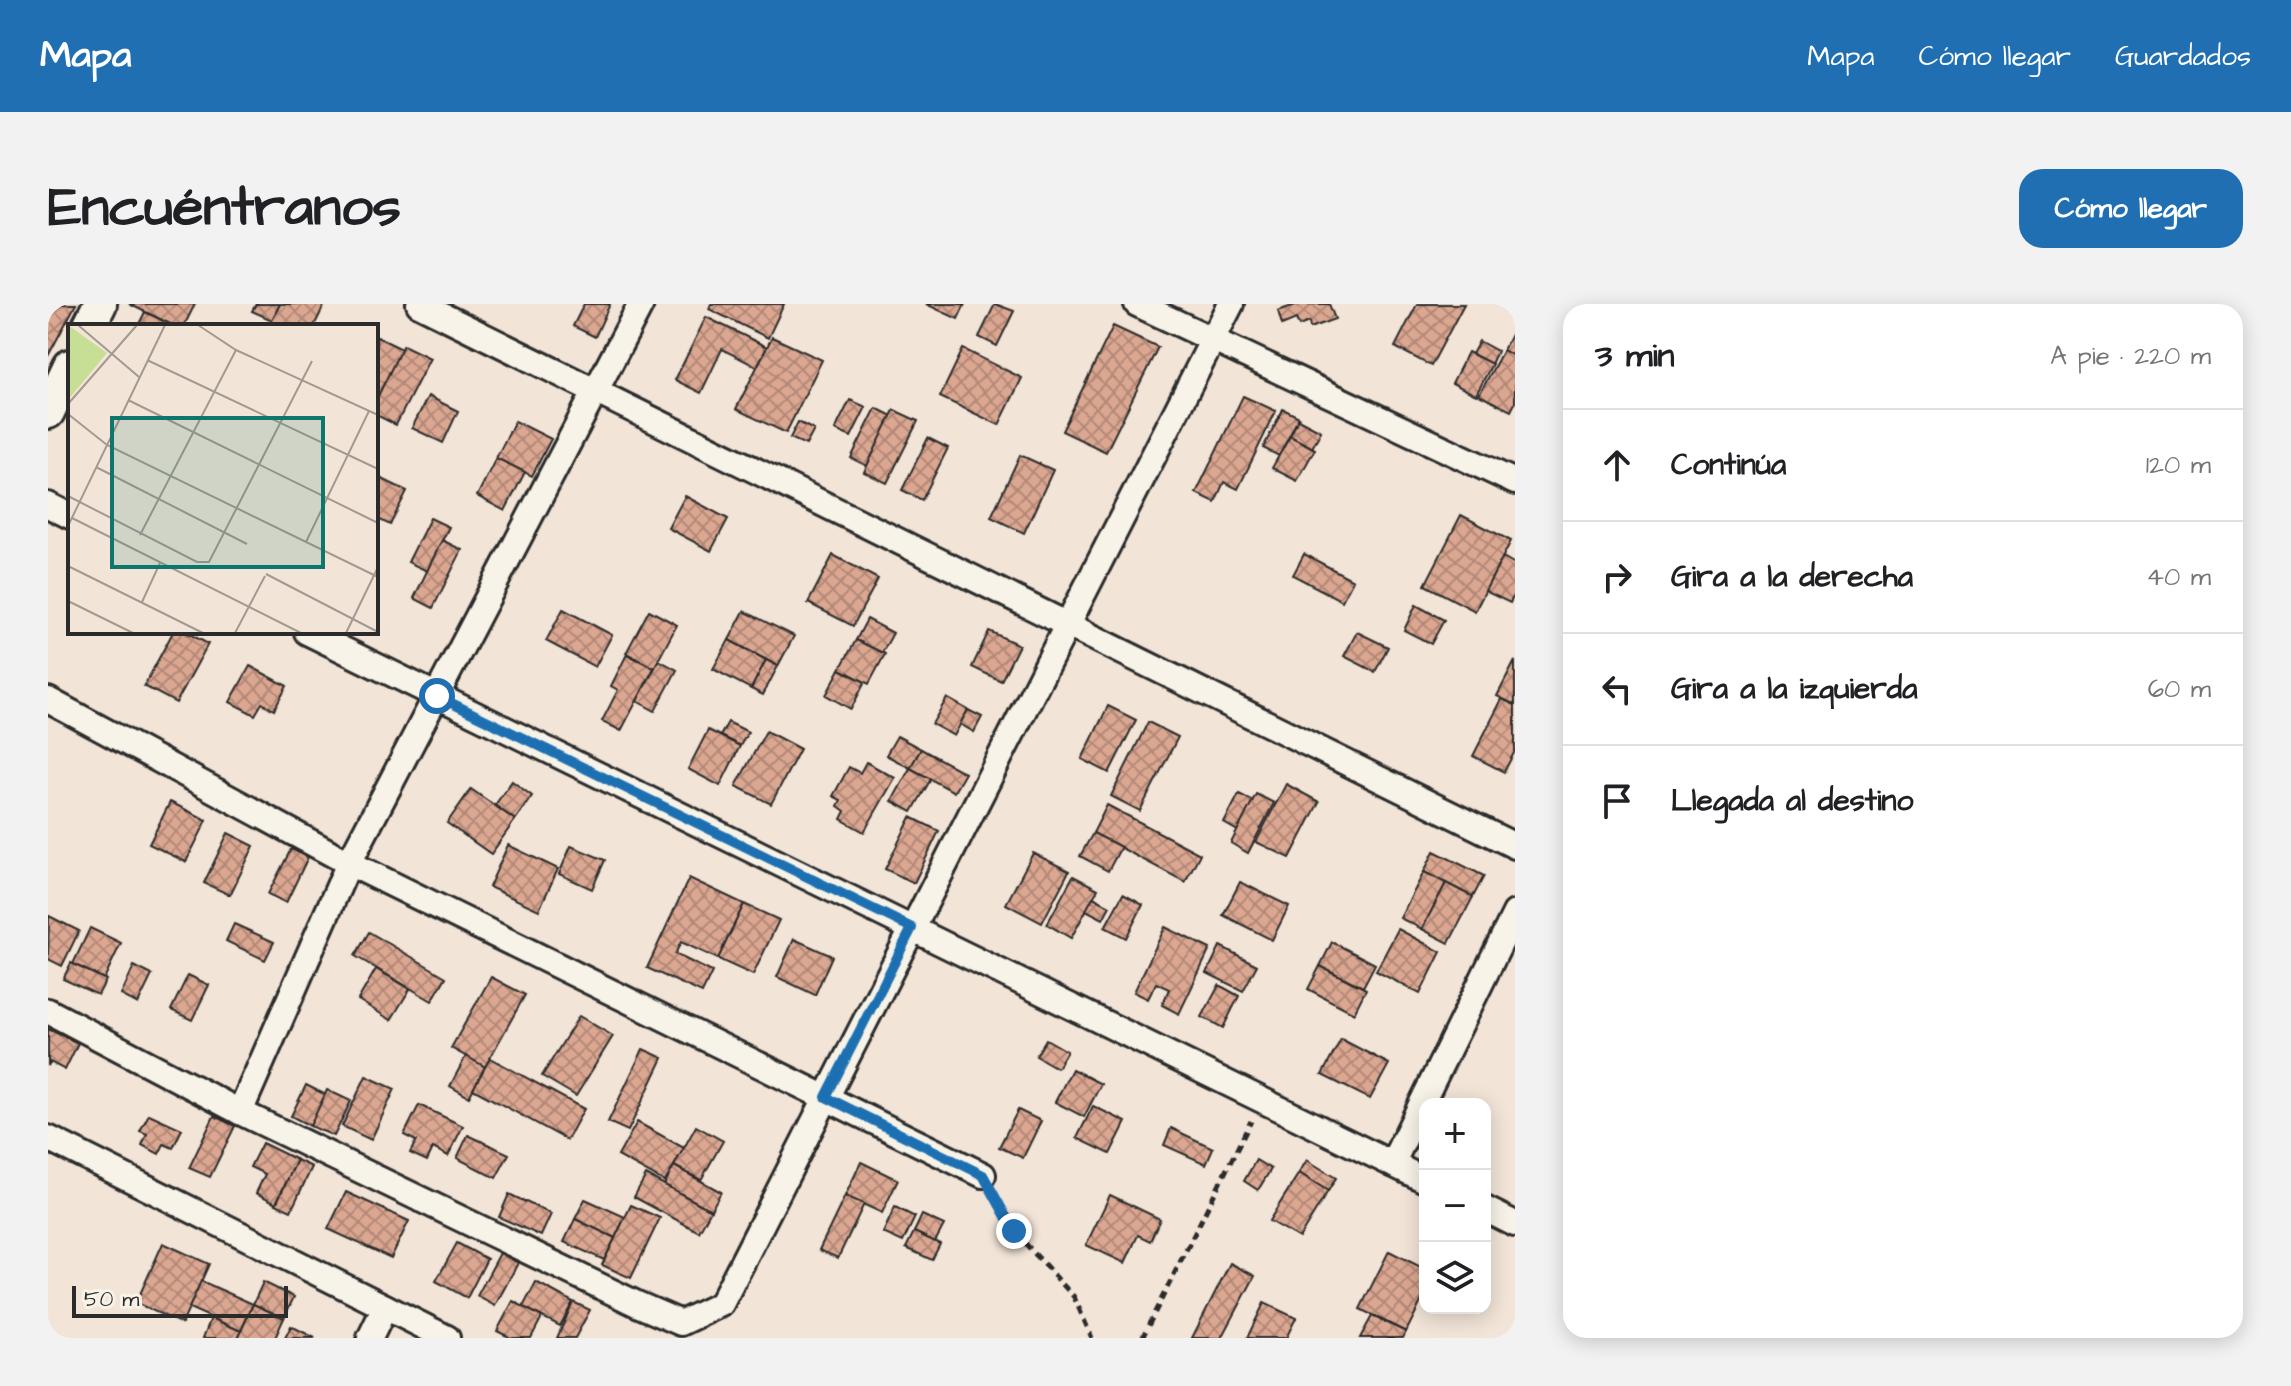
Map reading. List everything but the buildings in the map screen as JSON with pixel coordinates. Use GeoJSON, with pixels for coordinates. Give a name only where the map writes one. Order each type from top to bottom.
{"type":"FeatureCollection","features":[{"type":"Feature","properties":{"kind":"street"},"geometry":{"type":"LineString","coordinates":[[90,324],[100,304]]}},
{"type":"Feature","properties":{"kind":"street"},"geometry":{"type":"LineString","coordinates":[[419,304],[1515,846]]}},
{"type":"Feature","properties":{"kind":"street"},"geometry":{"type":"LineString","coordinates":[[240,1112],[349,863],[641,304]]}},
{"type":"Feature","properties":{"kind":"street"},"geometry":{"type":"LineString","coordinates":[[1137,304],[1515,482]]}},
{"type":"Feature","properties":{"kind":"street"},"geometry":{"type":"LineString","coordinates":[[48,1011],[240,1112],[681,1323],[721,1304],[1231,304]]}},
{"type":"Feature","properties":{"kind":"street"},"geometry":{"type":"LineString","coordinates":[[48,412],[68,370]]}},
{"type":"Feature","properties":{"kind":"street"},"geometry":{"type":"LineString","coordinates":[[48,505],[68,515]]}},
{"type":"Feature","properties":{"kind":"street"},"geometry":{"type":"LineString","coordinates":[[311,634],[1419,1177]]}},
{"type":"Feature","properties":{"kind":"street"},"geometry":{"type":"LineString","coordinates":[[48,700],[349,863],[983,1175]]}},
{"type":"Feature","properties":{"kind":"street"},"geometry":{"type":"LineString","coordinates":[[1392,1164],[1515,913]]}},
{"type":"Feature","properties":{"kind":"street"},"geometry":{"type":"LineString","coordinates":[[48,1138],[447,1338]]}},
{"type":"Feature","properties":{"kind":"street"},"geometry":{"type":"LineString","coordinates":[[1491,1212],[1515,1224]]}},
{"type":"Feature","properties":{"kind":"street"},"geometry":{"type":"LineString","coordinates":[[370,1338],[385,1307]]}},
{"type":"Feature","properties":{"kind":"path"},"geometry":{"type":"LineString","coordinates":[[1142,1338],[1261,1099]]}},
{"type":"Feature","properties":{"kind":"path"},"geometry":{"type":"LineString","coordinates":[[983,1175],[1014,1231],[1074,1297],[1092,1338]]}},
{"type":"Feature","properties":{"kind":"route"},"geometry":{"type":"LineString","coordinates":[[437,696],[912,928],[826,1097],[983,1175],[1014,1231]]}}]}
